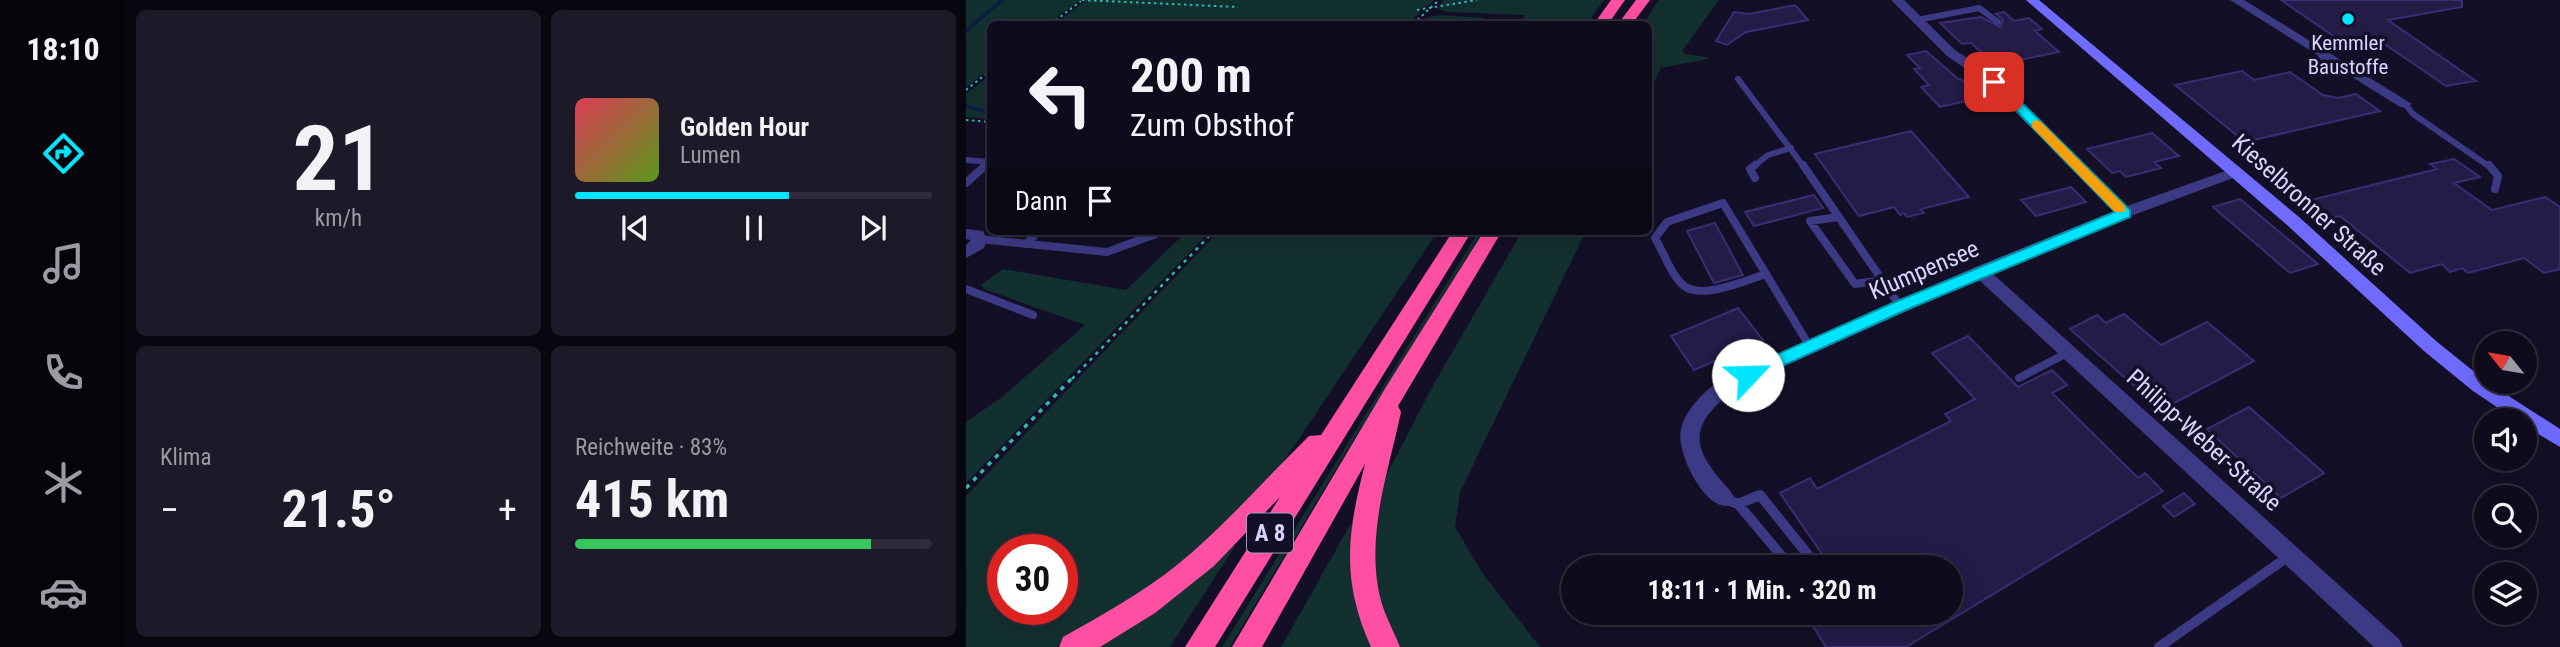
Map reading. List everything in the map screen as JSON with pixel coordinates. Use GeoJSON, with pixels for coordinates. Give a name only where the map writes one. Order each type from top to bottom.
{"type":"FeatureCollection","features":[{"type":"Feature","properties":{"kind":"highway"},"geometry":{"type":"LineString","coordinates":[[1603,21],[1618,0]]}},
{"type":"Feature","properties":{"kind":"highway"},"geometry":{"type":"LineString","coordinates":[[1627,21],[1643,0]]}},
{"type":"Feature","properties":{"kind":"highway","name":"A 8"},"geometry":{"type":"LineString","coordinates":[[1199,647],[1460,235]]}},
{"type":"Feature","properties":{"kind":"highway","name":"A 8"},"geometry":{"type":"LineString","coordinates":[[1246,647],[1394,393],[1491,235]]}},
{"type":"Feature","properties":{"kind":"highway"},"geometry":{"type":"LineString","coordinates":[[1387,647],[1365,597],[1361,550],[1363,526],[1394,393]]}},
{"type":"Feature","properties":{"kind":"highway"},"geometry":{"type":"LineString","coordinates":[[1073,647],[1144,604],[1187,573],[1224,540],[1283,476],[1341,420]]}},
{"type":"Feature","properties":{"kind":"street"},"geometry":{"type":"LineString","coordinates":[[1897,0],[1951,53],[1994,82],[2125,213]]}},
{"type":"Feature","properties":{"kind":"street","name":"Kieselbronner Straße"},"geometry":{"type":"LineString","coordinates":[[2032,0],[2236,172],[2430,346],[2480,386],[2560,439]]}},
{"type":"Feature","properties":{"kind":"street"},"geometry":{"type":"LineString","coordinates":[[2236,0],[2405,104]]}},
{"type":"Feature","properties":{"kind":"street","name":"Klumpensee"},"geometry":{"type":"LineString","coordinates":[[1732,501],[1703,476],[1691,454],[1688,435],[1694,418],[1705,401],[1727,384],[1981,272],[2125,213],[2236,172]]}},
{"type":"Feature","properties":{"kind":"street"},"geometry":{"type":"LineString","coordinates":[[966,253],[978,244],[973,236]]}},
{"type":"Feature","properties":{"kind":"street","name":"Philipp-Weber-Straße"},"geometry":{"type":"LineString","coordinates":[[1981,272],[2391,647]]}},
{"type":"Feature","properties":{"kind":"lane"},"geometry":{"type":"LineString","coordinates":[[1917,20],[1979,8],[1998,22]]}},
{"type":"Feature","properties":{"kind":"lane"},"geometry":{"type":"LineString","coordinates":[[2310,61],[2325,57]]}},
{"type":"Feature","properties":{"kind":"lane"},"geometry":{"type":"LineString","coordinates":[[1738,79],[1791,148],[1900,306]]}},
{"type":"Feature","properties":{"kind":"lane"},"geometry":{"type":"LineString","coordinates":[[2405,104],[2413,114],[2486,162],[2498,176],[2495,189]]}},
{"type":"Feature","properties":{"kind":"lane"},"geometry":{"type":"LineString","coordinates":[[1755,178],[1750,169],[1768,156],[1791,148]]}},
{"type":"Feature","properties":{"kind":"lane"},"geometry":{"type":"LineString","coordinates":[[966,160],[987,162]]}},
{"type":"Feature","properties":{"kind":"lane"},"geometry":{"type":"LineString","coordinates":[[966,183],[987,165]]}},
{"type":"Feature","properties":{"kind":"lane"},"geometry":{"type":"LineString","coordinates":[[1766,274],[1704,292],[1692,290],[1684,285],[1655,238],[1667,222],[1723,203],[1766,274],[1810,347]]}},
{"type":"Feature","properties":{"kind":"lane"},"geometry":{"type":"LineString","coordinates":[[1839,217],[1810,220],[1855,284],[1883,280]]}},
{"type":"Feature","properties":{"kind":"lane"},"geometry":{"type":"LineString","coordinates":[[1026,244],[1035,235]]}},
{"type":"Feature","properties":{"kind":"lane"},"geometry":{"type":"LineString","coordinates":[[973,236],[1107,252],[1153,235]]}},
{"type":"Feature","properties":{"kind":"lane"},"geometry":{"type":"LineString","coordinates":[[966,289],[1033,315]]}},
{"type":"Feature","properties":{"kind":"lane"},"geometry":{"type":"LineString","coordinates":[[2019,378],[2069,352]]}},
{"type":"Feature","properties":{"kind":"lane"},"geometry":{"type":"LineString","coordinates":[[1780,555],[1732,501],[1760,495],[1808,555]]}},
{"type":"Feature","properties":{"kind":"lane"},"geometry":{"type":"LineString","coordinates":[[2159,647],[2291,555]]}},
{"type":"Feature","properties":{"kind":"path"},"geometry":{"type":"LineString","coordinates":[[1055,21],[1082,0],[1238,7]]}},
{"type":"Feature","properties":{"kind":"path"},"geometry":{"type":"LineString","coordinates":[[1416,21],[1439,0]]}},
{"type":"Feature","properties":{"kind":"path"},"geometry":{"type":"LineString","coordinates":[[1417,10],[1477,0]]}},
{"type":"Feature","properties":{"kind":"path"},"geometry":{"type":"LineString","coordinates":[[966,90],[987,73]]}},
{"type":"Feature","properties":{"kind":"path"},"geometry":{"type":"LineString","coordinates":[[966,120],[987,122]]}},
{"type":"Feature","properties":{"kind":"path"},"geometry":{"type":"LineString","coordinates":[[966,488],[1210,235]]}},
{"type":"Feature","properties":{"kind":"green space"},"geometry":{"type":"Polygon","coordinates":[[[966,0],[1080,0],[1052,21],[987,21],[987,71],[966,88],[966,0]]]}},
{"type":"Feature","properties":{"kind":"green space"},"geometry":{"type":"Polygon","coordinates":[[[1086,0],[1434,0],[1428,6],[1415,10],[1420,12],[1412,21],[1059,21],[1086,0]]]}},
{"type":"Feature","properties":{"kind":"green space"},"geometry":{"type":"Polygon","coordinates":[[[1443,0],[1604,0],[1589,21],[1521,21],[1525,15],[1448,12],[1438,9],[1443,0]]]}},
{"type":"Feature","properties":{"kind":"green space"},"geometry":{"type":"Polygon","coordinates":[[[1659,0],[1719,0],[1682,51],[1708,59],[1661,68],[1652,86],[1652,21],[1645,21],[1659,0]]]}},
{"type":"Feature","properties":{"kind":"green space"},"geometry":{"type":"Polygon","coordinates":[[[1442,15],[1483,18],[1481,21],[1421,21],[1442,15]]]}},
{"type":"Feature","properties":{"kind":"green space"},"geometry":{"type":"Polygon","coordinates":[[[987,77],[987,119],[966,117],[966,94],[987,77]]]}},
{"type":"Feature","properties":{"kind":"green space"},"geometry":{"type":"Polygon","coordinates":[[[1183,235],[1206,235],[966,483],[966,422],[1002,397],[1085,325],[984,289],[981,285],[1003,269],[1126,290],[1183,235]]]}},
{"type":"Feature","properties":{"kind":"green space"},"geometry":{"type":"Polygon","coordinates":[[[1215,235],[1435,235],[1286,458],[1213,541],[1088,630],[1056,647],[966,647],[966,496],[1215,235]]]}},
{"type":"Feature","properties":{"kind":"green space"},"geometry":{"type":"Polygon","coordinates":[[[1477,235],[1481,235],[1354,439],[1230,647],[1222,647],[1477,235]]]}},
{"type":"Feature","properties":{"kind":"green space"},"geometry":{"type":"Polygon","coordinates":[[[1520,235],[1584,235],[1460,492],[1455,527],[1483,574],[1540,647],[1399,647],[1380,607],[1371,560],[1385,478],[1430,391],[1520,235]]]}},
{"type":"Feature","properties":{"kind":"green space"},"geometry":{"type":"Polygon","coordinates":[[[1353,524],[1373,647],[1281,647],[1350,525],[1353,524]]]}},
{"type":"Feature","properties":{"kind":"green space"},"geometry":{"type":"Polygon","coordinates":[[[1231,544],[1235,546],[1170,647],[1090,647],[1231,544]]]}},
{"type":"Feature","properties":{"kind":"building"},"geometry":{"type":"Polygon","coordinates":[[[2281,0],[2462,0],[2462,7],[2388,20],[2476,81],[2446,86],[2380,41],[2348,46],[2281,0]]]}},
{"type":"Feature","properties":{"kind":"building"},"geometry":{"type":"Polygon","coordinates":[[[1795,5],[1808,20],[1746,32],[1727,45],[1716,41],[1734,12],[1749,14],[1795,5]]]}},
{"type":"Feature","properties":{"kind":"building"},"geometry":{"type":"Polygon","coordinates":[[[2004,12],[2014,21],[2029,18],[2042,29],[2035,31],[2059,52],[1995,65],[1971,43],[1962,44],[1940,23],[1981,17],[2000,27],[2003,20],[1996,14],[2004,12]]]}},
{"type":"Feature","properties":{"kind":"building"},"geometry":{"type":"Polygon","coordinates":[[[1926,51],[1980,98],[1940,107],[1921,87],[1929,85],[1914,69],[1920,68],[1907,55],[1926,51]]]}},
{"type":"Feature","properties":{"kind":"building"},"geometry":{"type":"Polygon","coordinates":[[[2242,71],[2254,80],[2290,72],[2323,95],[2338,98],[2356,94],[2380,111],[2245,142],[2175,85],[2242,71]]]}},
{"type":"Feature","properties":{"kind":"building"},"geometry":{"type":"Polygon","coordinates":[[[1911,131],[1969,197],[1921,209],[1924,213],[1907,217],[1904,213],[1900,215],[1894,207],[1859,216],[1815,154],[1911,131]]]}},
{"type":"Feature","properties":{"kind":"building"},"geometry":{"type":"Polygon","coordinates":[[[2152,133],[2179,156],[2154,162],[2161,168],[2126,177],[2120,171],[2112,173],[2087,149],[2152,133]]]}},
{"type":"Feature","properties":{"kind":"building"},"geometry":{"type":"Polygon","coordinates":[[[2454,159],[2480,177],[2454,183],[2492,210],[2545,197],[2560,207],[2560,269],[2544,273],[2524,258],[2468,273],[2462,268],[2450,272],[2442,264],[2410,273],[2340,216],[2324,219],[2303,202],[2437,169],[2430,164],[2454,159]]]}},
{"type":"Feature","properties":{"kind":"building"},"geometry":{"type":"Polygon","coordinates":[[[2071,187],[2086,202],[2036,216],[2021,200],[2071,187]]]}},
{"type":"Feature","properties":{"kind":"building"},"geometry":{"type":"Polygon","coordinates":[[[1814,195],[1823,208],[1754,226],[1745,212],[1814,195]]]}},
{"type":"Feature","properties":{"kind":"building"},"geometry":{"type":"Polygon","coordinates":[[[2240,199],[2318,264],[2290,273],[2213,207],[2240,199]]]}},
{"type":"Feature","properties":{"kind":"building"},"geometry":{"type":"Polygon","coordinates":[[[1715,223],[1743,275],[1714,283],[1687,231],[1715,223]]]}},
{"type":"Feature","properties":{"kind":"building"},"geometry":{"type":"Polygon","coordinates":[[[1738,308],[1763,340],[1694,370],[1671,336],[1738,308]]]}},
{"type":"Feature","properties":{"kind":"building"},"geometry":{"type":"Polygon","coordinates":[[[2124,314],[2161,345],[2207,322],[2254,361],[2161,410],[2070,329],[2097,315],[2106,323],[2124,314]]]}},
{"type":"Feature","properties":{"kind":"building"},"geometry":{"type":"Polygon","coordinates":[[[1968,336],[2018,387],[2052,370],[2067,385],[2052,393],[2138,478],[2145,473],[2163,491],[1963,612],[1963,555],[1821,555],[1780,493],[1810,478],[1817,489],[1951,421],[1945,414],[1975,399],[1932,353],[1968,336]]]}},
{"type":"Feature","properties":{"kind":"building"},"geometry":{"type":"Polygon","coordinates":[[[2249,407],[2324,473],[2281,498],[2207,429],[2249,407]]]}},
{"type":"Feature","properties":{"kind":"building"},"geometry":{"type":"Polygon","coordinates":[[[2184,493],[2195,504],[2174,517],[2163,506],[2184,493]]]}},
{"type":"Feature","properties":{"kind":"building"},"geometry":{"type":"Polygon","coordinates":[[[1812,625],[1942,625],[1906,647],[1826,647],[1812,625]]]}},
{"type":"Feature","properties":{"kind":"waterway"},"geometry":{"type":"LineString","coordinates":[[966,31],[1002,0]]}},
{"type":"Feature","properties":{"kind":"waterway"},"geometry":{"type":"LineString","coordinates":[[966,106],[987,112]]}},
{"type":"Feature","properties":{"kind":"slow traffic"},"geometry":{"type":"LineString","coordinates":[[2036,124],[2120,209]]}},
{"type":"Feature","properties":{"kind":"place","name":"Kemmler Baustoffe"},"geometry":{"type":"Point","coordinates":[2348,19]}},
{"type":"Feature","properties":{"kind":"route"},"geometry":{"type":"LineString","coordinates":[[1748,375],[1900,306],[2125,213],[1994,82]]}}]}
